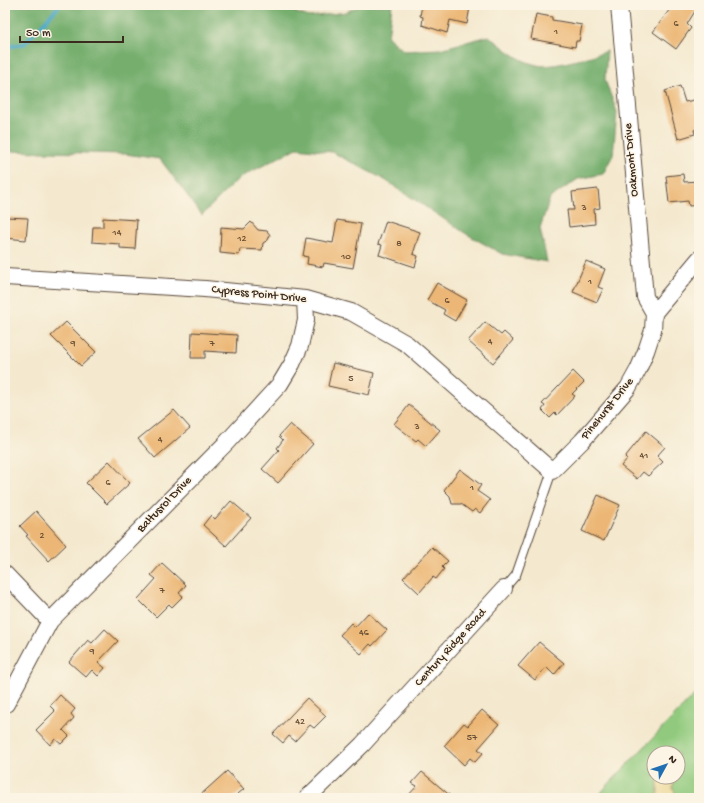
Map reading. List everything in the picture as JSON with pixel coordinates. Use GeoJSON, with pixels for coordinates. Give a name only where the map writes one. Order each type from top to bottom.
{"type":"FeatureCollection","features":[{"type":"Feature","properties":{"kind":"street","name":"Oakmont Drive"},"geometry":{"type":"LineString","coordinates":[[619,5],[645,297],[654,313]]}},
{"type":"Feature","properties":{"kind":"street"},"geometry":{"type":"LineString","coordinates":[[654,313],[699,258]]}},
{"type":"Feature","properties":{"kind":"street","name":"Cypress Point Drive"},"geometry":{"type":"LineString","coordinates":[[5,277],[205,289],[304,299],[351,312],[407,344],[552,471]]}},
{"type":"Feature","properties":{"kind":"street","name":"Baltusrol Drive"},"geometry":{"type":"LineString","coordinates":[[6,704],[50,621],[200,469],[280,384],[292,364],[300,346],[306,320],[304,299]]}},
{"type":"Feature","properties":{"kind":"street","name":"Pinehurst Drive"},"geometry":{"type":"LineString","coordinates":[[552,471],[582,441],[628,388],[646,352],[653,330],[654,313]]}},
{"type":"Feature","properties":{"kind":"street"},"geometry":{"type":"LineString","coordinates":[[5,574],[50,621]]}},
{"type":"Feature","properties":{"kind":"street","name":"Century Ridge Road"},"geometry":{"type":"LineString","coordinates":[[307,798],[362,745],[504,589]]}},
{"type":"Feature","properties":{"kind":"lane","name":"Century Ridge Road"},"geometry":{"type":"LineString","coordinates":[[504,589],[516,575],[552,471]]}},
{"type":"Feature","properties":{"kind":"green space"},"geometry":{"type":"Polygon","coordinates":[[[5,5],[281,5],[283,8],[309,17],[346,12],[361,5],[392,5],[388,37],[404,51],[440,49],[489,36],[517,57],[530,63],[543,66],[561,64],[607,51],[605,80],[617,112],[613,155],[603,174],[578,179],[550,198],[540,228],[547,262],[502,254],[465,233],[385,180],[332,152],[297,148],[239,178],[202,215],[160,159],[125,154],[5,151],[5,5]]]}},
{"type":"Feature","properties":{"kind":"green space"},"geometry":{"type":"Polygon","coordinates":[[[699,690],[699,798],[597,798],[646,745],[646,785],[686,785],[686,745],[646,745],[699,690]]]}},
{"type":"Feature","properties":{"kind":"sand"},"geometry":{"type":"Polygon","coordinates":[[[658,785],[673,785],[672,787],[675,792],[674,798],[656,798],[658,794],[658,785]]]}},
{"type":"Feature","properties":{"kind":"building"},"geometry":{"type":"Polygon","coordinates":[[[422,5],[458,5],[470,7],[467,24],[450,20],[447,33],[422,25],[423,17],[420,16],[422,5]]]}},
{"type":"Feature","properties":{"kind":"building"},"geometry":{"type":"Polygon","coordinates":[[[673,5],[699,5],[687,24],[691,28],[676,49],[653,32],[673,5]]]}},
{"type":"Feature","properties":{"kind":"building"},"geometry":{"type":"Polygon","coordinates":[[[536,14],[552,17],[552,20],[582,25],[579,41],[576,41],[575,47],[531,39],[536,14]]]}},
{"type":"Feature","properties":{"kind":"building"},"geometry":{"type":"Polygon","coordinates":[[[680,86],[685,102],[694,100],[699,116],[699,128],[694,130],[695,134],[678,139],[665,91],[680,86]]]}},
{"type":"Feature","properties":{"kind":"building"},"geometry":{"type":"Polygon","coordinates":[[[683,174],[684,182],[699,181],[699,205],[689,206],[688,201],[669,203],[666,176],[683,174]]]}},
{"type":"Feature","properties":{"kind":"building"},"geometry":{"type":"Polygon","coordinates":[[[598,189],[600,208],[594,209],[595,224],[569,227],[567,210],[574,210],[572,192],[598,189]]]}},
{"type":"Feature","properties":{"kind":"building"},"geometry":{"type":"Polygon","coordinates":[[[5,217],[28,218],[26,240],[5,238],[5,217]]]}},
{"type":"Feature","properties":{"kind":"building"},"geometry":{"type":"Polygon","coordinates":[[[103,218],[137,220],[135,249],[120,248],[120,244],[92,242],[93,227],[103,227],[103,218]]]}},
{"type":"Feature","properties":{"kind":"building"},"geometry":{"type":"Polygon","coordinates":[[[337,220],[361,224],[353,268],[324,263],[323,267],[307,264],[308,257],[303,256],[306,238],[333,243],[337,220]]]}},
{"type":"Feature","properties":{"kind":"building"},"geometry":{"type":"Polygon","coordinates":[[[386,221],[420,232],[413,254],[418,256],[415,267],[379,255],[382,245],[378,244],[386,221]]]}},
{"type":"Feature","properties":{"kind":"building"},"geometry":{"type":"Polygon","coordinates":[[[251,222],[258,230],[267,231],[270,235],[268,240],[263,243],[262,250],[240,249],[239,255],[220,253],[221,227],[244,229],[251,222]]]}},
{"type":"Feature","properties":{"kind":"building"},"geometry":{"type":"Polygon","coordinates":[[[586,261],[605,269],[598,287],[603,289],[597,302],[573,292],[586,261]]]}},
{"type":"Feature","properties":{"kind":"building"},"geometry":{"type":"Polygon","coordinates":[[[437,283],[467,300],[455,321],[443,314],[445,310],[427,300],[437,283]]]}},
{"type":"Feature","properties":{"kind":"building"},"geometry":{"type":"Polygon","coordinates":[[[66,322],[96,352],[81,366],[51,336],[66,322]]]}},
{"type":"Feature","properties":{"kind":"building"},"geometry":{"type":"Polygon","coordinates":[[[485,322],[501,335],[504,332],[513,340],[493,363],[468,341],[485,322]]]}},
{"type":"Feature","properties":{"kind":"building"},"geometry":{"type":"Polygon","coordinates":[[[192,332],[237,335],[236,353],[205,351],[205,358],[191,358],[192,332]]]}},
{"type":"Feature","properties":{"kind":"building"},"geometry":{"type":"Polygon","coordinates":[[[333,363],[374,373],[369,395],[328,386],[333,363]]]}},
{"type":"Feature","properties":{"kind":"building"},"geometry":{"type":"Polygon","coordinates":[[[573,371],[584,382],[572,394],[575,396],[557,415],[555,413],[550,418],[542,410],[545,406],[542,404],[573,371]]]}},
{"type":"Feature","properties":{"kind":"building"},"geometry":{"type":"Polygon","coordinates":[[[409,405],[440,430],[426,446],[418,439],[416,441],[394,424],[409,405]]]}},
{"type":"Feature","properties":{"kind":"building"},"geometry":{"type":"Polygon","coordinates":[[[174,410],[190,428],[155,458],[138,439],[174,410]]]}},
{"type":"Feature","properties":{"kind":"building"},"geometry":{"type":"Polygon","coordinates":[[[290,424],[313,444],[278,483],[262,469],[279,450],[277,448],[283,440],[279,436],[290,424]]]}},
{"type":"Feature","properties":{"kind":"building"},"geometry":{"type":"Polygon","coordinates":[[[646,431],[665,447],[657,456],[663,462],[648,476],[643,472],[637,479],[621,466],[627,459],[625,457],[646,431]]]}},
{"type":"Feature","properties":{"kind":"building"},"geometry":{"type":"Polygon","coordinates":[[[109,461],[130,483],[107,504],[86,483],[109,461]]]}},
{"type":"Feature","properties":{"kind":"building"},"geometry":{"type":"Polygon","coordinates":[[[460,469],[481,485],[477,491],[490,500],[480,513],[475,509],[472,512],[461,504],[452,504],[450,496],[444,490],[460,469]]]}},
{"type":"Feature","properties":{"kind":"building"},"geometry":{"type":"Polygon","coordinates":[[[598,495],[620,505],[604,541],[582,531],[598,495]]]}},
{"type":"Feature","properties":{"kind":"building"},"geometry":{"type":"Polygon","coordinates":[[[231,501],[251,518],[226,546],[203,525],[211,515],[215,519],[231,501]]]}},
{"type":"Feature","properties":{"kind":"building"},"geometry":{"type":"Polygon","coordinates":[[[36,511],[66,545],[49,561],[26,536],[28,535],[20,526],[36,511]]]}},
{"type":"Feature","properties":{"kind":"building"},"geometry":{"type":"Polygon","coordinates":[[[432,547],[448,561],[442,567],[444,569],[436,579],[433,577],[419,593],[403,578],[432,547]]]}},
{"type":"Feature","properties":{"kind":"building"},"geometry":{"type":"Polygon","coordinates":[[[162,563],[186,585],[179,593],[183,596],[172,607],[169,604],[156,617],[138,599],[156,579],[151,575],[162,563]]]}},
{"type":"Feature","properties":{"kind":"building"},"geometry":{"type":"Polygon","coordinates":[[[368,613],[387,630],[372,646],[370,644],[361,654],[340,635],[351,623],[355,627],[368,613]]]}},
{"type":"Feature","properties":{"kind":"building"},"geometry":{"type":"Polygon","coordinates":[[[105,629],[118,641],[98,662],[105,668],[98,676],[92,670],[86,677],[69,662],[88,640],[92,643],[105,629]]]}},
{"type":"Feature","properties":{"kind":"building"},"geometry":{"type":"Polygon","coordinates":[[[539,642],[564,663],[554,675],[546,667],[535,680],[518,666],[539,642]]]}},
{"type":"Feature","properties":{"kind":"building"},"geometry":{"type":"Polygon","coordinates":[[[60,695],[75,709],[71,714],[74,718],[63,730],[69,736],[61,744],[55,739],[50,745],[36,730],[55,711],[50,706],[60,695]]]}},
{"type":"Feature","properties":{"kind":"building"},"geometry":{"type":"Polygon","coordinates":[[[307,698],[326,716],[314,728],[310,725],[295,741],[289,736],[283,743],[273,734],[307,698]]]}},
{"type":"Feature","properties":{"kind":"building"},"geometry":{"type":"Polygon","coordinates":[[[482,710],[499,725],[478,749],[483,753],[475,762],[470,758],[464,765],[444,746],[464,723],[468,726],[482,710]]]}},
{"type":"Feature","properties":{"kind":"building"},"geometry":{"type":"Polygon","coordinates":[[[227,771],[244,789],[233,798],[197,798],[227,771]]]}},
{"type":"Feature","properties":{"kind":"building"},"geometry":{"type":"Polygon","coordinates":[[[422,772],[453,798],[406,798],[417,786],[412,783],[422,772]]]}},
{"type":"Feature","properties":{"kind":"waterway"},"geometry":{"type":"LineString","coordinates":[[5,47],[24,44],[60,5]]}}]}
